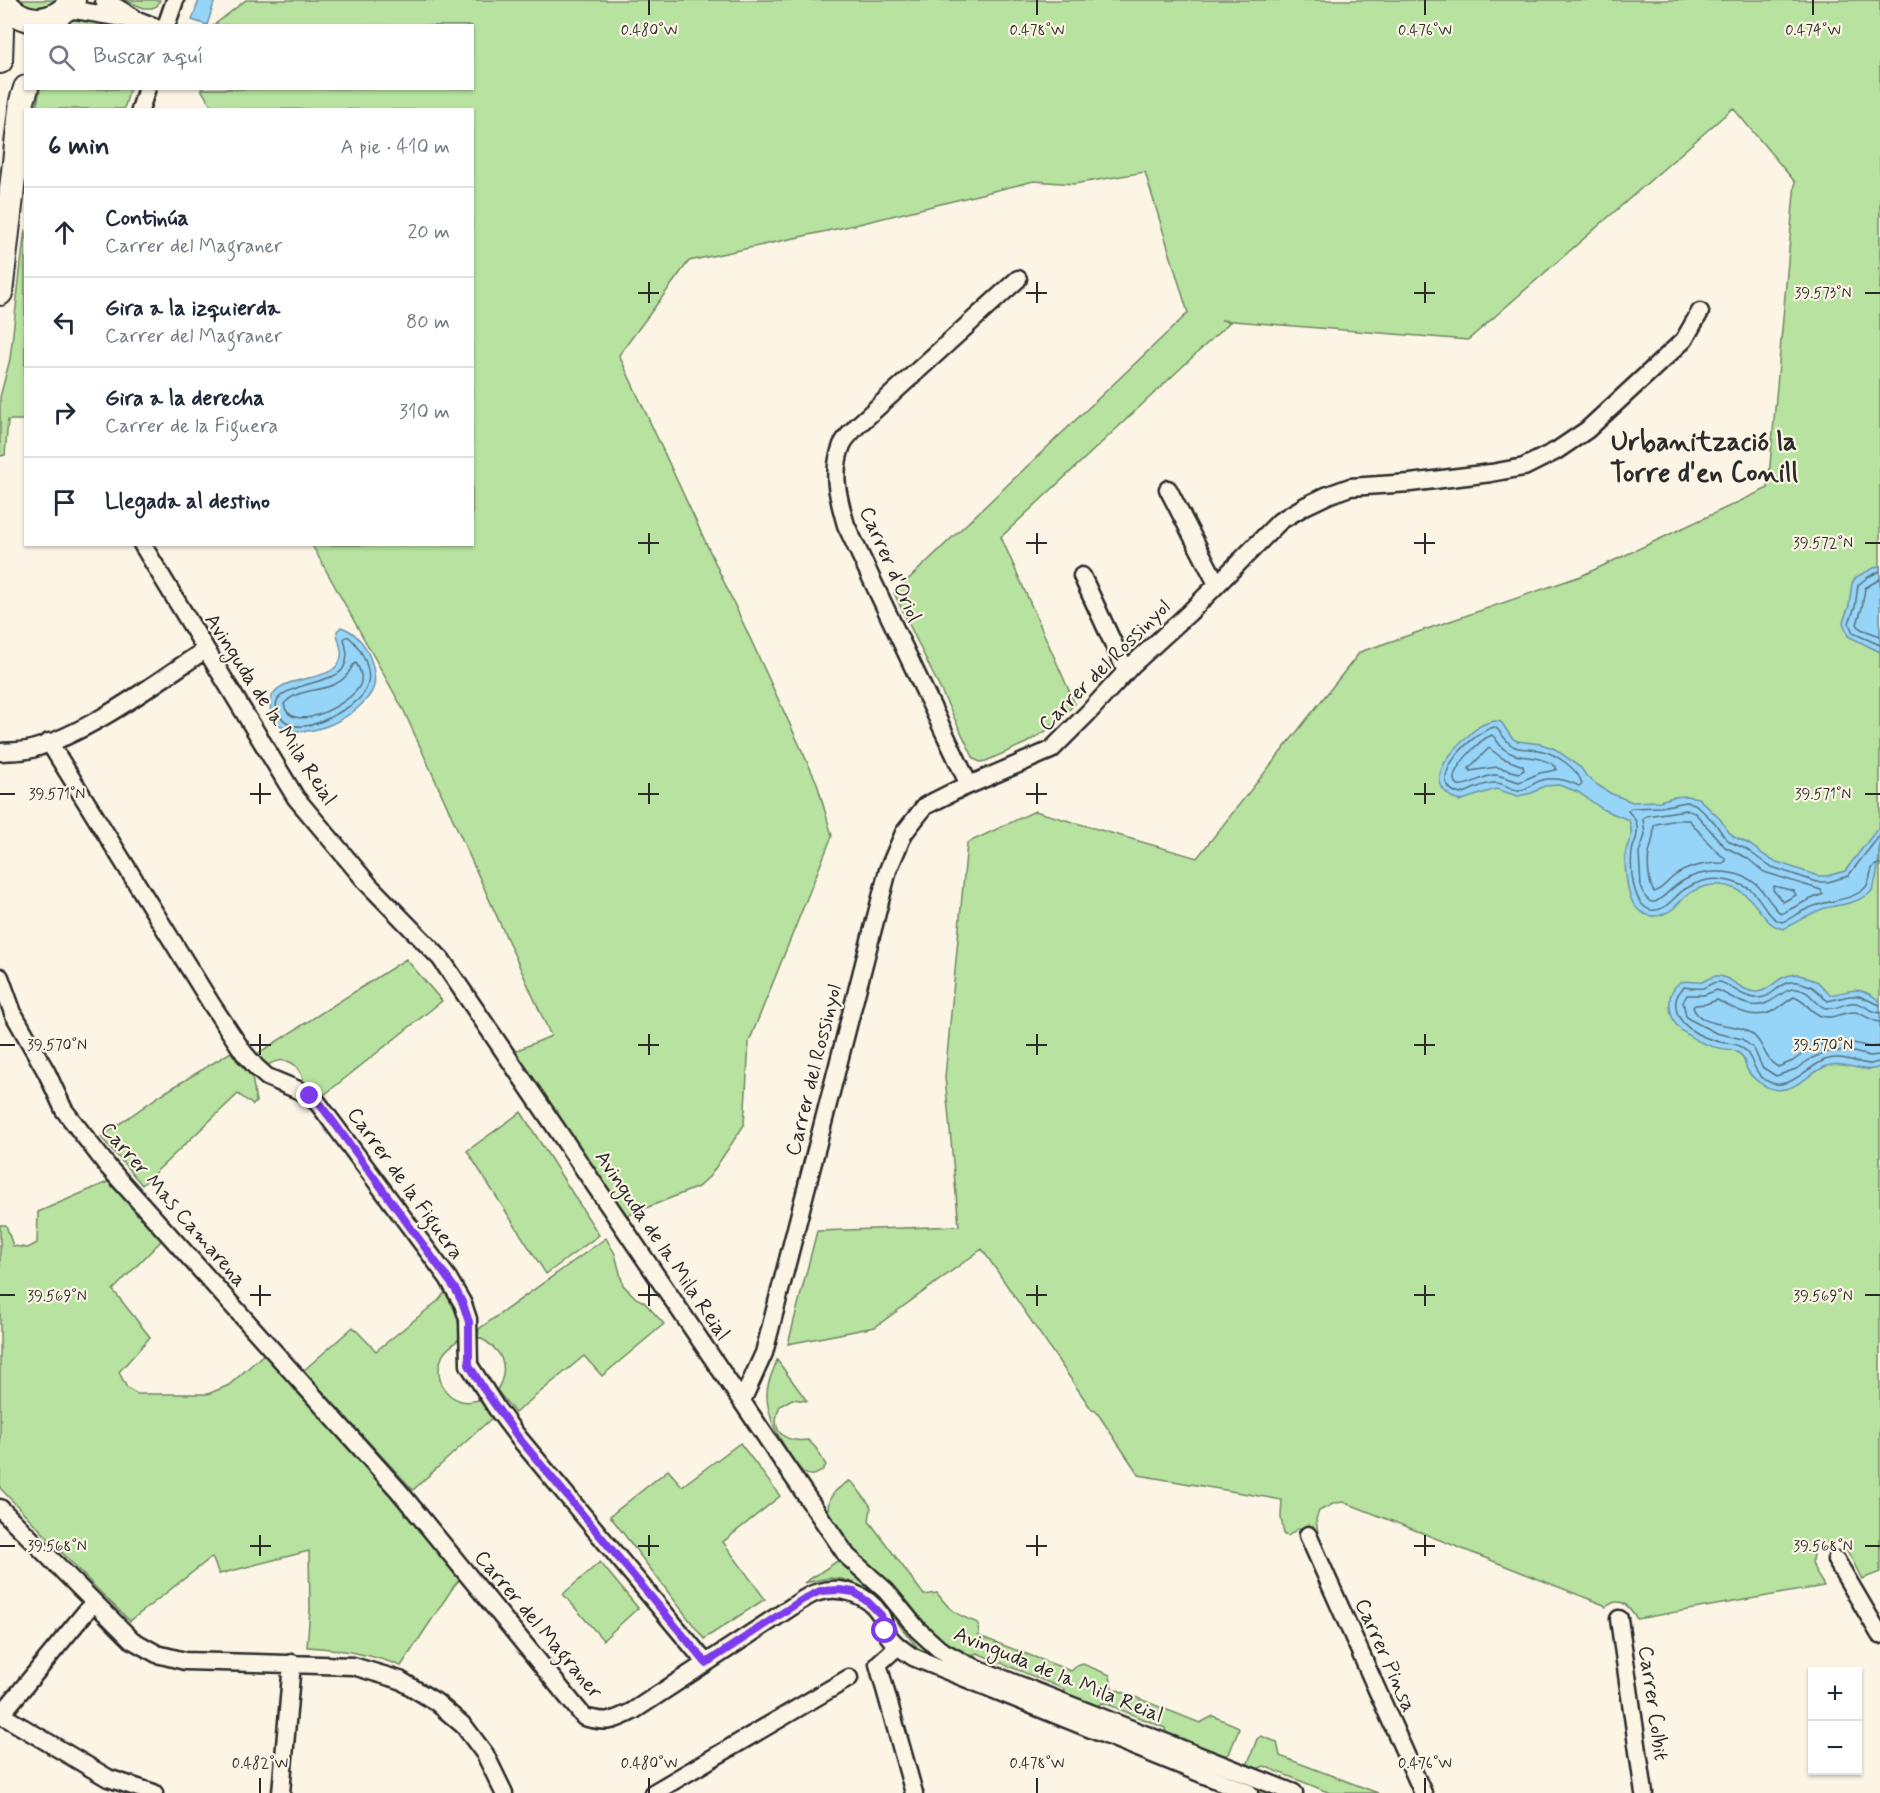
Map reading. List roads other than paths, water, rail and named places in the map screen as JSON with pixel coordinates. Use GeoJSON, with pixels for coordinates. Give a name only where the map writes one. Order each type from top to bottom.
{"type":"FeatureCollection","features":[{"type":"Feature","properties":{"kind":"main road"},"geometry":{"type":"LineString","coordinates":[[2,0],[10,10],[33,20],[56,14]]}},
{"type":"Feature","properties":{"kind":"main road"},"geometry":{"type":"LineString","coordinates":[[0,62],[2,0]]}},
{"type":"Feature","properties":{"kind":"main road"},"geometry":{"type":"LineString","coordinates":[[0,293],[22,101],[25,90]]}},
{"type":"Feature","properties":{"kind":"street"},"geometry":{"type":"LineString","coordinates":[[104,0],[147,23]]}},
{"type":"Feature","properties":{"kind":"street"},"geometry":{"type":"LineString","coordinates":[[167,24],[175,0]]}},
{"type":"Feature","properties":{"kind":"street"},"geometry":{"type":"LineString","coordinates":[[56,14],[75,10],[147,23]]}},
{"type":"Feature","properties":{"kind":"street"},"geometry":{"type":"LineString","coordinates":[[141,108],[146,90]]}},
{"type":"Feature","properties":{"kind":"street","name":"Carrer d'Oriol"},"geometry":{"type":"LineString","coordinates":[[969,785],[846,525],[836,492],[836,468],[843,443],[857,426],[1017,279]]}},
{"type":"Feature","properties":{"kind":"street","name":"Carrer del Rossinyol"},"geometry":{"type":"LineString","coordinates":[[742,1401],[764,1353],[888,870],[904,832],[925,806],[1051,750],[1126,671],[1189,613],[1280,521],[1328,495],[1350,487],[1421,482],[1491,473],[1524,466],[1557,451],[1587,430],[1684,340],[1700,312]]}},
{"type":"Feature","properties":{"kind":"street"},"geometry":{"type":"LineString","coordinates":[[1168,489],[1217,584]]}},
{"type":"Feature","properties":{"kind":"street","name":"Avinguda de la Mila Reial"},"geometry":{"type":"LineString","coordinates":[[143,546],[296,798],[369,885],[441,959],[847,1556],[886,1591],[918,1630],[939,1649],[966,1664],[1294,1793]]}},
{"type":"Feature","properties":{"kind":"street"},"geometry":{"type":"LineString","coordinates":[[1082,576],[1126,671]]}},
{"type":"Feature","properties":{"kind":"street"},"geometry":{"type":"LineString","coordinates":[[0,752],[31,750],[70,734],[205,650]]}},
{"type":"Feature","properties":{"kind":"street","name":"Carrer de la Figuera"},"geometry":{"type":"LineString","coordinates":[[49,742],[244,1053],[267,1077],[303,1092],[318,1102],[448,1278],[463,1304],[469,1322],[469,1365],[497,1409],[706,1663]]}},
{"type":"Feature","properties":{"kind":"street","name":"Carrer Mas Camarena"},"geometry":{"type":"LineString","coordinates":[[0,977],[6,1015],[47,1073],[64,1110],[109,1168],[399,1491]]}},
{"type":"Feature","properties":{"kind":"street","name":"Carrer del Magraner"},"geometry":{"type":"LineString","coordinates":[[399,1491],[584,1717],[599,1721],[614,1721],[633,1712],[802,1600],[820,1591],[854,1592],[881,1615],[885,1631],[898,1646]]}},
{"type":"Feature","properties":{"kind":"street"},"geometry":{"type":"LineString","coordinates":[[0,1508],[132,1640],[157,1653],[185,1661],[353,1666],[400,1680],[436,1702],[464,1726],[484,1754],[504,1793]]}},
{"type":"Feature","properties":{"kind":"street","name":"Carrer Pinsa"},"geometry":{"type":"LineString","coordinates":[[1308,1535],[1423,1793]]}},
{"type":"Feature","properties":{"kind":"street"},"geometry":{"type":"LineString","coordinates":[[1836,1560],[1880,1635]]}},
{"type":"Feature","properties":{"kind":"street"},"geometry":{"type":"LineString","coordinates":[[93,1603],[0,1715],[108,1778],[154,1793]]}},
{"type":"Feature","properties":{"kind":"street","name":"Carrer Colbit"},"geometry":{"type":"LineString","coordinates":[[1619,1619],[1644,1793]]}},
{"type":"Feature","properties":{"kind":"street"},"geometry":{"type":"LineString","coordinates":[[914,1793],[878,1664],[898,1646],[913,1657],[934,1666],[1249,1793]]}},
{"type":"Feature","properties":{"kind":"street"},"geometry":{"type":"LineString","coordinates":[[281,1793],[292,1663]]}},
{"type":"Feature","properties":{"kind":"street"},"geometry":{"type":"LineString","coordinates":[[653,1793],[849,1678]]}},
{"type":"Feature","properties":{"kind":"water"},"geometry":{"type":"Polygon","coordinates":[[[199,0],[215,0],[207,24],[192,20],[199,0]]]}},
{"type":"Feature","properties":{"kind":"water"},"geometry":{"type":"Polygon","coordinates":[[[1880,565],[1880,652],[1848,636],[1843,622],[1849,606],[1852,583],[1856,577],[1880,565]]]}},
{"type":"Feature","properties":{"kind":"water"},"geometry":{"type":"Polygon","coordinates":[[[341,627],[350,631],[364,646],[373,667],[374,686],[359,707],[346,717],[315,730],[286,729],[276,721],[272,713],[270,704],[273,693],[292,682],[317,676],[337,666],[341,654],[337,631],[341,627]]]}},
{"type":"Feature","properties":{"kind":"water"},"geometry":{"type":"Polygon","coordinates":[[[1495,721],[1501,722],[1512,738],[1517,741],[1541,744],[1555,749],[1581,768],[1596,784],[1632,802],[1660,801],[1686,796],[1698,798],[1720,819],[1734,837],[1749,844],[1771,860],[1818,876],[1845,871],[1878,828],[1880,819],[1879,858],[1873,887],[1870,893],[1860,899],[1819,910],[1783,929],[1768,921],[1743,893],[1721,885],[1695,890],[1666,913],[1658,916],[1644,914],[1630,897],[1627,884],[1625,860],[1631,834],[1629,820],[1604,810],[1578,792],[1559,785],[1544,786],[1532,793],[1518,796],[1496,789],[1459,801],[1448,795],[1440,780],[1444,764],[1449,756],[1477,728],[1495,721]]]}},
{"type":"Feature","properties":{"kind":"water"},"geometry":{"type":"Polygon","coordinates":[[[1797,974],[1818,982],[1830,995],[1855,990],[1866,992],[1880,1001],[1880,1067],[1868,1069],[1841,1065],[1827,1066],[1795,1086],[1781,1090],[1773,1089],[1762,1085],[1753,1077],[1740,1054],[1734,1050],[1707,1045],[1692,1037],[1678,1027],[1671,1014],[1671,994],[1681,982],[1702,982],[1719,976],[1746,990],[1756,992],[1764,990],[1786,976],[1797,974]]]}},
{"type":"Feature","properties":{"kind":"district","name":"Urbanització la Torre d'en Conill"},"geometry":{"type":"Point","coordinates":[1704,456]}}]}
